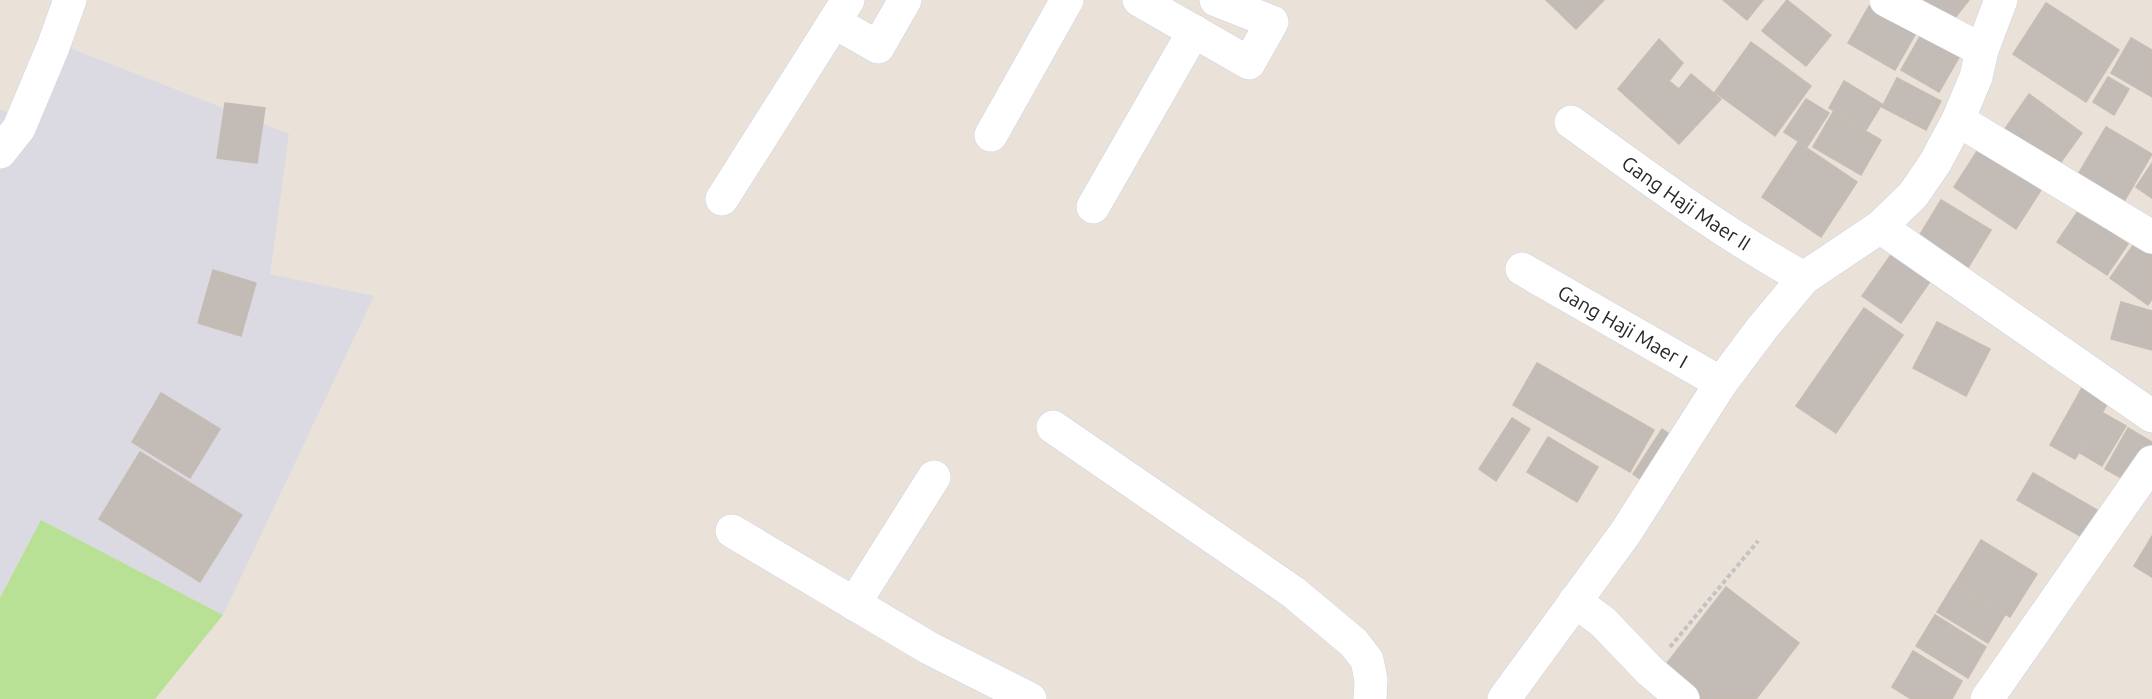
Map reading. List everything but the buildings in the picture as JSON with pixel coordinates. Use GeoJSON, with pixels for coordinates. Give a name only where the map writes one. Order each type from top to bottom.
{"type":"FeatureCollection","features":[{"type":"Feature","properties":{"kind":"street"},"geometry":{"type":"LineString","coordinates":[[0,153],[20,128],[70,0]]}},
{"type":"Feature","properties":{"kind":"street"},"geometry":{"type":"LineString","coordinates":[[722,199],[841,11],[878,47],[905,0]]}},
{"type":"Feature","properties":{"kind":"street"},"geometry":{"type":"LineString","coordinates":[[991,135],[1067,0]]}},
{"type":"Feature","properties":{"kind":"street"},"geometry":{"type":"LineString","coordinates":[[1142,1],[1249,63],[1272,22],[1216,0]]}},
{"type":"Feature","properties":{"kind":"street"},"geometry":{"type":"LineString","coordinates":[[1886,0],[1982,50]]}},
{"type":"Feature","properties":{"kind":"street"},"geometry":{"type":"LineString","coordinates":[[1504,699],[1626,532],[1721,383],[1763,327],[1804,278],[1880,227],[1913,195],[1935,163],[1958,120],[1976,77],[1982,50],[2001,0]]}},
{"type":"Feature","properties":{"kind":"street"},"geometry":{"type":"LineString","coordinates":[[1092,207],[1194,31]]}},
{"type":"Feature","properties":{"kind":"street"},"geometry":{"type":"LineString","coordinates":[[1958,120],[2152,237]]}},
{"type":"Feature","properties":{"kind":"street","name":"Gang Haji Maer II"},"geometry":{"type":"LineString","coordinates":[[1571,122],[1754,251],[1804,278]]}},
{"type":"Feature","properties":{"kind":"street"},"geometry":{"type":"LineString","coordinates":[[1880,227],[2152,416]]}},
{"type":"Feature","properties":{"kind":"street","name":"Gang Haji Maer I"},"geometry":{"type":"LineString","coordinates":[[1522,269],[1721,383]]}},
{"type":"Feature","properties":{"kind":"street"},"geometry":{"type":"LineString","coordinates":[[1053,427],[1293,592],[1354,643],[1367,660],[1371,680],[1370,699]]}},
{"type":"Feature","properties":{"kind":"street"},"geometry":{"type":"LineString","coordinates":[[1987,699],[2152,462]]}},
{"type":"Feature","properties":{"kind":"street"},"geometry":{"type":"LineString","coordinates":[[854,604],[934,477]]}},
{"type":"Feature","properties":{"kind":"street"},"geometry":{"type":"LineString","coordinates":[[732,531],[929,648],[1030,699]]}},
{"type":"Feature","properties":{"kind":"street"},"geometry":{"type":"LineString","coordinates":[[1575,601],[1603,622],[1650,671],[1683,699]]}},
{"type":"Feature","properties":{"kind":"path"},"geometry":{"type":"LineString","coordinates":[[1650,671],[1758,541]]}},
{"type":"Feature","properties":{"kind":"shaded area"},"geometry":{"type":"Polygon","coordinates":[[[60,44],[289,134],[270,274],[374,296],[223,615],[41,521],[0,598],[0,109],[25,122],[60,44]]]}},
{"type":"Feature","properties":{"kind":"green space"},"geometry":{"type":"Polygon","coordinates":[[[41,520],[223,615],[155,699],[0,699],[0,598],[41,520]]]}}]}
